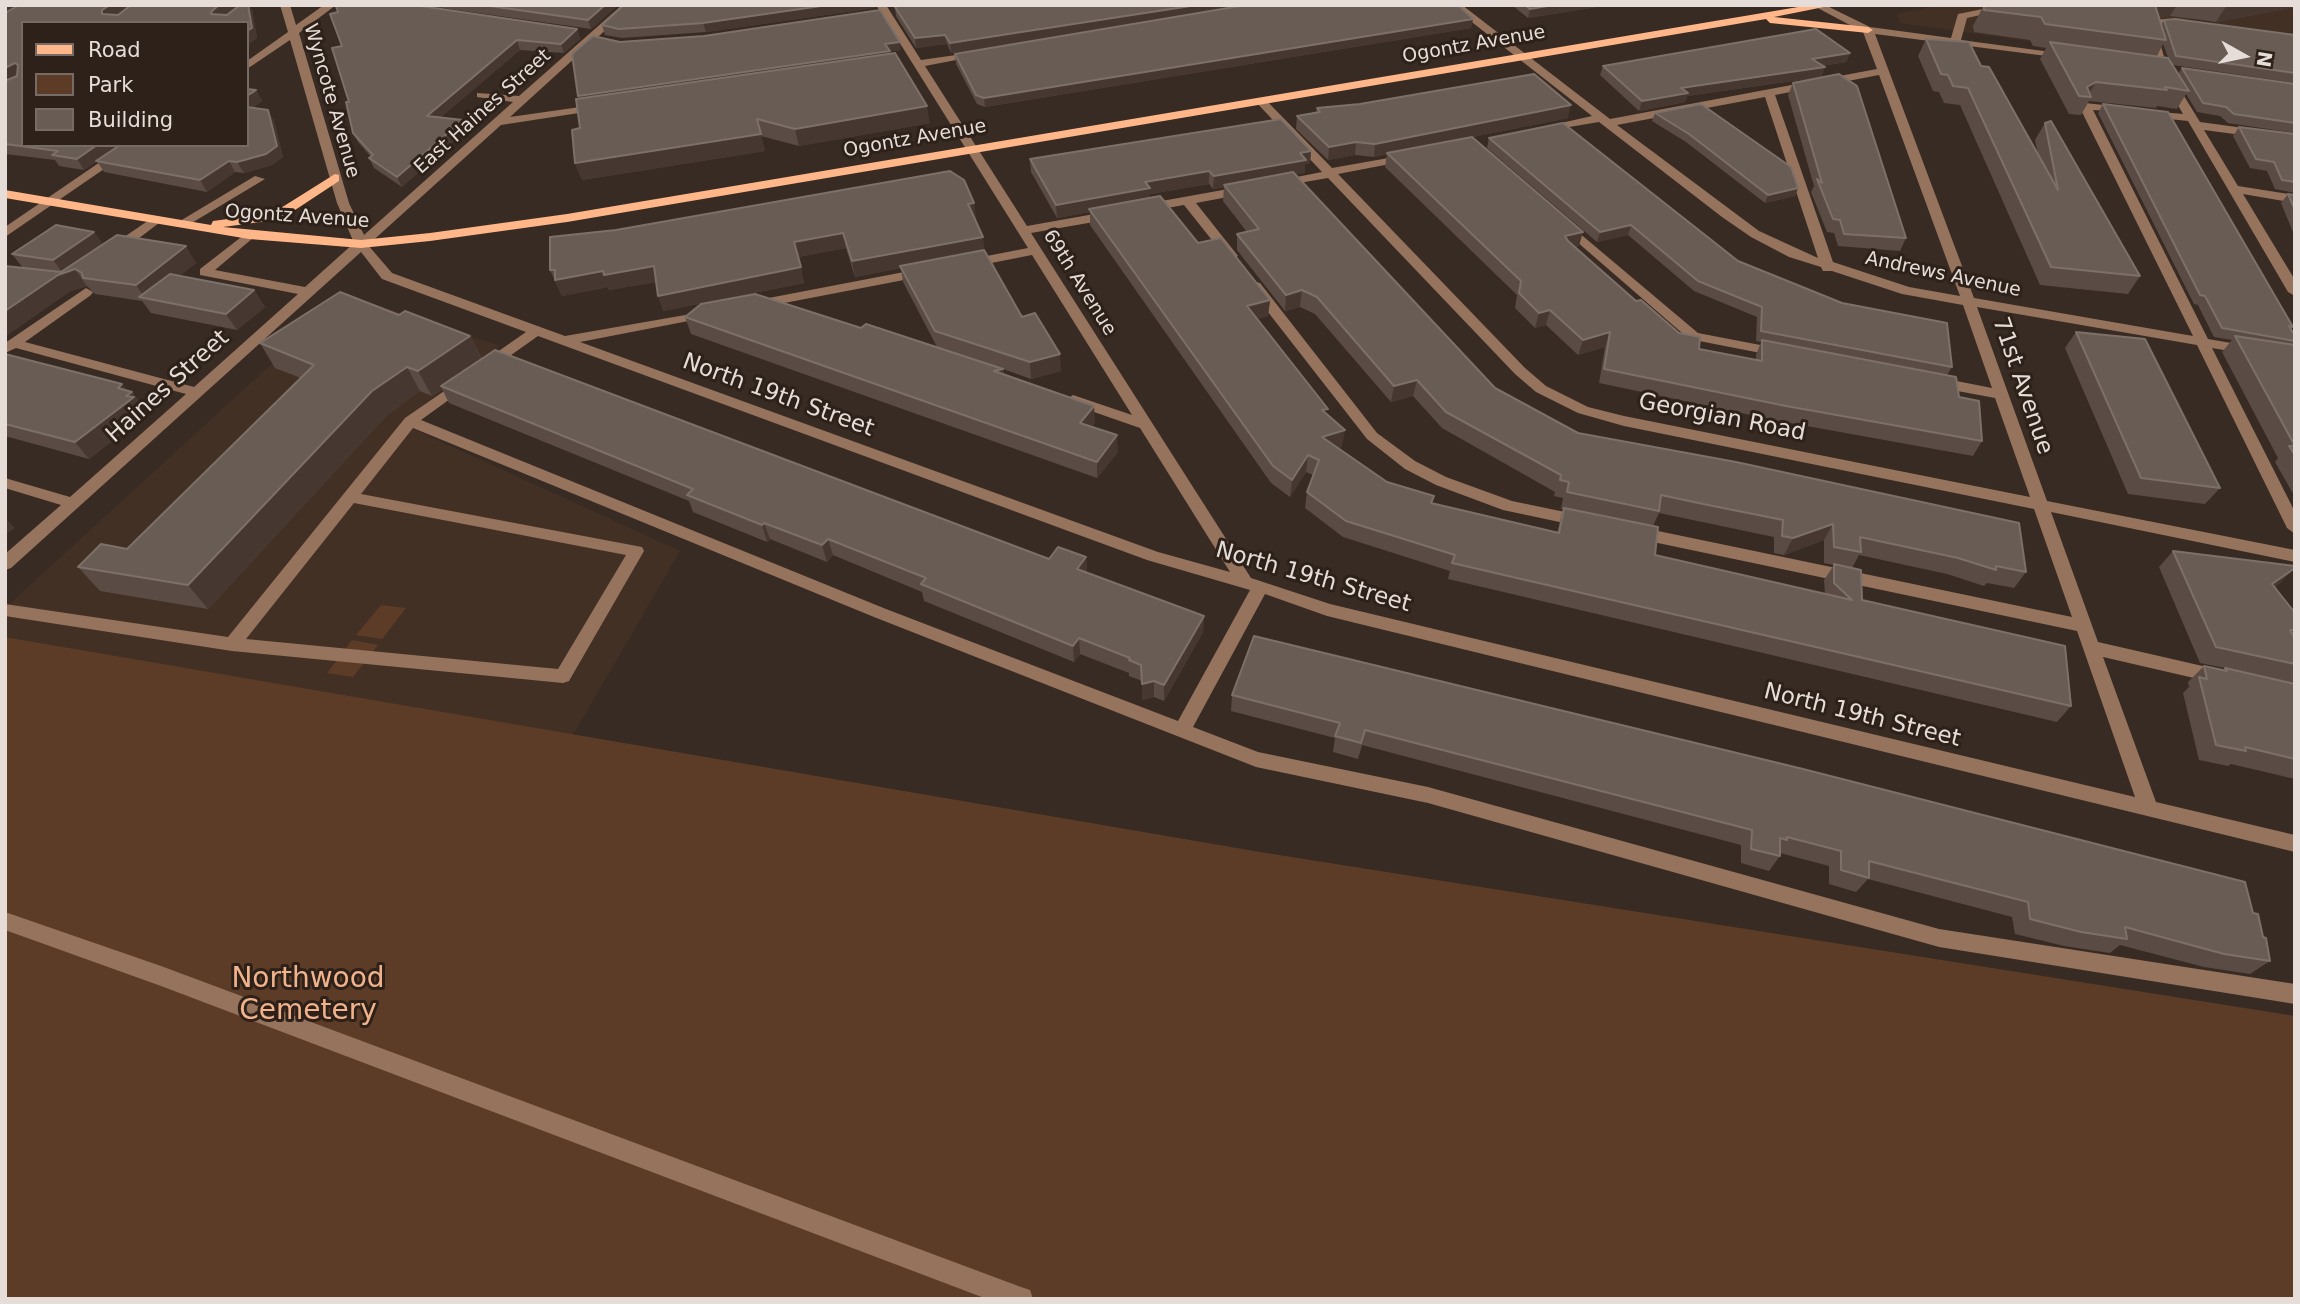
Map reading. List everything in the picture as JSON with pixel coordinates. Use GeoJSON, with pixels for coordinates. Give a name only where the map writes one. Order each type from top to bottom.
{"type":"FeatureCollection","features":[{"type":"Feature","properties":{"kind":"main road","name":"Ogontz Avenue"},"geometry":{"type":"LineString","coordinates":[[5,194],[249,235],[361,243],[521,225],[1822,6]]}},
{"type":"Feature","properties":{"kind":"main road"},"geometry":{"type":"LineString","coordinates":[[1749,18],[1868,30]]}},
{"type":"Feature","properties":{"kind":"main road"},"geometry":{"type":"LineString","coordinates":[[186,225],[268,217],[304,201],[335,178]]}},
{"type":"Feature","properties":{"kind":"street","name":"Wyncote Avenue"},"geometry":{"type":"LineString","coordinates":[[285,5],[335,178],[361,243]]}},
{"type":"Feature","properties":{"kind":"street"},"geometry":{"type":"LineString","coordinates":[[248,65],[331,5]]}},
{"type":"Feature","properties":{"kind":"street","name":"East Haines Street"},"geometry":{"type":"LineString","coordinates":[[361,243],[522,100],[600,39],[628,5]]}},
{"type":"Feature","properties":{"kind":"street","name":"Andrews Avenue"},"geometry":{"type":"LineString","coordinates":[[1455,5],[1755,234],[1828,268],[1907,291],[2295,358]]}},
{"type":"Feature","properties":{"kind":"street"},"geometry":{"type":"LineString","coordinates":[[1955,42],[1962,16],[1994,7],[2021,5]]}},
{"type":"Feature","properties":{"kind":"street"},"geometry":{"type":"LineString","coordinates":[[1822,6],[1868,30],[2080,59]]}},
{"type":"Feature","properties":{"kind":"street"},"geometry":{"type":"LineString","coordinates":[[869,15],[887,9]]}},
{"type":"Feature","properties":{"kind":"street","name":"69th Avenue"},"geometry":{"type":"LineString","coordinates":[[887,9],[917,62],[1146,425],[1253,584]]}},
{"type":"Feature","properties":{"kind":"street"},"geometry":{"type":"LineString","coordinates":[[2197,25],[2157,22],[2149,25],[2194,122],[2290,278],[2295,292]]}},
{"type":"Feature","properties":{"kind":"street","name":"71st Avenue"},"geometry":{"type":"LineString","coordinates":[[1868,30],[1969,302],[2148,808]]}},
{"type":"Feature","properties":{"kind":"street"},"geometry":{"type":"LineString","coordinates":[[582,33],[600,39]]}},
{"type":"Feature","properties":{"kind":"street"},"geometry":{"type":"LineString","coordinates":[[900,63],[985,54]]}},
{"type":"Feature","properties":{"kind":"street"},"geometry":{"type":"LineString","coordinates":[[2149,68],[2170,71]]}},
{"type":"Feature","properties":{"kind":"street"},"geometry":{"type":"LineString","coordinates":[[1534,131],[1769,93],[1884,71]]}},
{"type":"Feature","properties":{"kind":"street"},"geometry":{"type":"LineString","coordinates":[[1769,93],[1828,268]]}},
{"type":"Feature","properties":{"kind":"street"},"geometry":{"type":"LineString","coordinates":[[481,95],[522,100]]}},
{"type":"Feature","properties":{"kind":"street","name":"Georgian Road"},"geometry":{"type":"LineString","coordinates":[[1260,100],[1520,371],[1541,389],[1583,410],[1623,421],[2295,556]]}},
{"type":"Feature","properties":{"kind":"street"},"geometry":{"type":"LineString","coordinates":[[497,122],[618,105]]}},
{"type":"Feature","properties":{"kind":"street"},"geometry":{"type":"LineString","coordinates":[[2295,139],[2085,106],[2295,528]]}},
{"type":"Feature","properties":{"kind":"street"},"geometry":{"type":"LineString","coordinates":[[5,233],[130,147]]}},
{"type":"Feature","properties":{"kind":"street"},"geometry":{"type":"LineString","coordinates":[[1023,230],[1260,188],[1420,154]]}},
{"type":"Feature","properties":{"kind":"street"},"geometry":{"type":"LineString","coordinates":[[186,225],[259,179]]}},
{"type":"Feature","properties":{"kind":"street"},"geometry":{"type":"LineString","coordinates":[[2234,189],[2295,199]]}},
{"type":"Feature","properties":{"kind":"street"},"geometry":{"type":"LineString","coordinates":[[1188,201],[1372,436],[1410,465],[1441,481],[1509,506],[2083,626]]}},
{"type":"Feature","properties":{"kind":"street"},"geometry":{"type":"LineString","coordinates":[[1556,218],[1694,336],[1801,356]]}},
{"type":"Feature","properties":{"kind":"street"},"geometry":{"type":"LineString","coordinates":[[101,260],[155,220]]}},
{"type":"Feature","properties":{"kind":"street"},"geometry":{"type":"LineString","coordinates":[[249,235],[205,272],[308,292]]}},
{"type":"Feature","properties":{"kind":"street","name":"Haines Street"},"geometry":{"type":"LineString","coordinates":[[5,564],[361,243]]}},
{"type":"Feature","properties":{"kind":"street","name":"North 19th Street"},"geometry":{"type":"LineString","coordinates":[[361,243],[387,276],[534,332],[1153,555],[1253,584],[1327,610],[2295,844]]}},
{"type":"Feature","properties":{"kind":"street"},"geometry":{"type":"LineString","coordinates":[[561,341],[1036,250]]}},
{"type":"Feature","properties":{"kind":"street"},"geometry":{"type":"LineString","coordinates":[[12,340],[86,292]]}},
{"type":"Feature","properties":{"kind":"street"},"geometry":{"type":"LineString","coordinates":[[774,301],[800,309]]}},
{"type":"Feature","properties":{"kind":"street"},"geometry":{"type":"LineString","coordinates":[[232,644],[410,421],[534,332]]}},
{"type":"Feature","properties":{"kind":"street"},"geometry":{"type":"LineString","coordinates":[[12,340],[196,392]]}},
{"type":"Feature","properties":{"kind":"street"},"geometry":{"type":"LineString","coordinates":[[1921,379],[2001,394]]}},
{"type":"Feature","properties":{"kind":"street"},"geometry":{"type":"LineString","coordinates":[[1061,397],[1146,425]]}},
{"type":"Feature","properties":{"kind":"street"},"geometry":{"type":"LineString","coordinates":[[410,421],[880,613],[1256,759],[1428,795],[1939,938],[2295,994]]}},
{"type":"Feature","properties":{"kind":"street"},"geometry":{"type":"LineString","coordinates":[[5,483],[73,503]]}},
{"type":"Feature","properties":{"kind":"street"},"geometry":{"type":"LineString","coordinates":[[5,610],[232,644],[563,676],[636,551],[350,497]]}},
{"type":"Feature","properties":{"kind":"street"},"geometry":{"type":"LineString","coordinates":[[1182,730],[1253,584]]}},
{"type":"Feature","properties":{"kind":"street"},"geometry":{"type":"LineString","coordinates":[[2090,647],[2242,682]]}},
{"type":"Feature","properties":{"kind":"street"},"geometry":{"type":"LineString","coordinates":[[5,921],[161,976],[1021,1299]]}},
{"type":"Feature","properties":{"kind":"shaded area"},"geometry":{"type":"Polygon","coordinates":[[[1942,5],[2295,5],[2295,34],[2216,24],[2200,17],[2140,26],[2149,58],[1900,23],[1896,14],[1942,5]]]}},
{"type":"Feature","properties":{"kind":"shaded area"},"geometry":{"type":"Polygon","coordinates":[[[347,295],[500,346],[400,423],[680,551],[573,735],[5,637],[5,608],[347,295]]]}},
{"type":"Feature","properties":{"kind":"green space"},"geometry":{"type":"Polygon","coordinates":[[[381,605],[406,608],[382,639],[356,635],[381,605]]]}},
{"type":"Feature","properties":{"kind":"green space","name":"Northwood Cemetery"},"geometry":{"type":"Polygon","coordinates":[[[5,637],[1260,852],[2295,1016],[2295,1299],[5,1299],[5,637]]]}},
{"type":"Feature","properties":{"kind":"green space"},"geometry":{"type":"Polygon","coordinates":[[[352,640],[378,645],[353,677],[327,673],[352,640]]]}},
{"type":"Feature","properties":{"kind":"building"},"geometry":{"type":"Polygon","coordinates":[[[19,5],[110,5],[102,10],[102,14],[118,15],[131,5],[219,5],[211,14],[227,15],[240,5],[248,5],[252,28],[248,30],[248,21],[21,21],[21,146],[5,144],[5,81],[17,76],[18,65],[15,63],[5,68],[5,13],[19,5]]]}},
{"type":"Feature","properties":{"kind":"building"},"geometry":{"type":"Polygon","coordinates":[[[337,5],[414,5],[577,29],[561,44],[517,40],[427,116],[463,120],[397,177],[369,158],[373,155],[353,133],[346,102],[349,102],[332,48],[342,46],[330,14],[338,12],[337,5]]]}},
{"type":"Feature","properties":{"kind":"building"},"geometry":{"type":"Polygon","coordinates":[[[483,5],[605,5],[588,20],[483,5]]]}},
{"type":"Feature","properties":{"kind":"building"},"geometry":{"type":"Polygon","coordinates":[[[624,5],[828,5],[703,23],[619,29],[602,25],[624,5]]]}},
{"type":"Feature","properties":{"kind":"building"},"geometry":{"type":"Polygon","coordinates":[[[1197,5],[950,43],[945,35],[915,38],[895,7],[1197,5]]]}},
{"type":"Feature","properties":{"kind":"building"},"geometry":{"type":"Polygon","coordinates":[[[1246,5],[1458,5],[1473,19],[984,98],[976,95],[955,54],[1246,5]]]}},
{"type":"Feature","properties":{"kind":"building"},"geometry":{"type":"Polygon","coordinates":[[[1525,5],[1553,5],[1530,9],[1525,5]]]}},
{"type":"Feature","properties":{"kind":"building"},"geometry":{"type":"Polygon","coordinates":[[[1984,5],[2155,5],[2166,40],[2045,24],[2041,17],[1984,10],[1984,5]]]}},
{"type":"Feature","properties":{"kind":"building"},"geometry":{"type":"Polygon","coordinates":[[[880,10],[900,42],[885,44],[890,51],[578,96],[572,54],[593,36],[620,42],[704,36],[880,10]]]}},
{"type":"Feature","properties":{"kind":"building"},"geometry":{"type":"Polygon","coordinates":[[[2175,19],[2295,35],[2295,73],[2176,56],[2164,20],[2175,19]]]}},
{"type":"Feature","properties":{"kind":"building"},"geometry":{"type":"Polygon","coordinates":[[[1816,29],[1850,53],[1812,59],[1825,67],[1681,88],[1688,93],[1642,101],[1603,66],[1816,29]]]}},
{"type":"Feature","properties":{"kind":"building"},"geometry":{"type":"Polygon","coordinates":[[[1926,39],[1969,42],[1981,66],[1989,67],[2058,190],[2045,123],[2051,121],[2140,276],[2051,267],[1968,88],[1953,86],[1948,75],[1941,74],[1926,39]]]}},
{"type":"Feature","properties":{"kind":"building"},"geometry":{"type":"Polygon","coordinates":[[[2050,42],[2168,58],[2189,91],[2096,82],[2087,87],[2091,97],[2079,96],[2050,42]]]}},
{"type":"Feature","properties":{"kind":"building"},"geometry":{"type":"Polygon","coordinates":[[[895,53],[927,106],[795,129],[757,119],[761,134],[575,163],[572,130],[580,128],[576,99],[895,53]]]}},
{"type":"Feature","properties":{"kind":"building"},"geometry":{"type":"Polygon","coordinates":[[[2182,68],[2295,84],[2295,123],[2234,114],[2226,107],[2203,103],[2182,68]]]}},
{"type":"Feature","properties":{"kind":"building"},"geometry":{"type":"Polygon","coordinates":[[[1534,74],[1571,105],[1375,144],[1356,142],[1329,147],[1297,116],[1320,112],[1317,108],[1360,104],[1534,74]]]}},
{"type":"Feature","properties":{"kind":"building"},"geometry":{"type":"Polygon","coordinates":[[[1839,74],[1857,86],[1906,238],[1844,234],[1840,220],[1833,219],[1817,179],[1822,183],[1793,83],[1839,74]]]}},
{"type":"Feature","properties":{"kind":"building"},"geometry":{"type":"Polygon","coordinates":[[[1701,104],[1791,167],[1798,188],[1768,195],[1689,134],[1655,113],[1701,104]]]}},
{"type":"Feature","properties":{"kind":"building"},"geometry":{"type":"Polygon","coordinates":[[[2103,104],[2168,112],[2293,327],[2289,326],[2295,341],[2222,328],[2205,296],[2200,295],[2103,104]]]}},
{"type":"Feature","properties":{"kind":"building"},"geometry":{"type":"Polygon","coordinates":[[[248,107],[268,110],[277,146],[266,154],[237,162],[229,161],[200,180],[96,161],[117,147],[248,147],[248,107]]]}},
{"type":"Feature","properties":{"kind":"building"},"geometry":{"type":"Polygon","coordinates":[[[1281,119],[1311,151],[1300,153],[1306,160],[1214,176],[1209,171],[1145,182],[1150,188],[1056,205],[1030,159],[1281,119]]]}},
{"type":"Feature","properties":{"kind":"building"},"geometry":{"type":"Polygon","coordinates":[[[1563,123],[1738,261],[1842,303],[1947,323],[1952,367],[1761,331],[1762,307],[1698,281],[1631,225],[1600,232],[1489,138],[1563,123]]]}},
{"type":"Feature","properties":{"kind":"building"},"geometry":{"type":"Polygon","coordinates":[[[2239,127],[2295,134],[2295,182],[2282,180],[2274,162],[2256,159],[2239,127]]]}},
{"type":"Feature","properties":{"kind":"building"},"geometry":{"type":"Polygon","coordinates":[[[1472,137],[1583,232],[1565,236],[1568,241],[1636,301],[1641,300],[1679,333],[1700,337],[1699,349],[1762,361],[1762,340],[1956,377],[1959,397],[1979,401],[1982,441],[1786,406],[1604,369],[1610,332],[1583,340],[1550,310],[1539,313],[1519,293],[1521,281],[1387,153],[1472,137]]]}},
{"type":"Feature","properties":{"kind":"building"},"geometry":{"type":"Polygon","coordinates":[[[28,147],[94,147],[77,159],[52,155],[58,151],[28,147]]]}},
{"type":"Feature","properties":{"kind":"building"},"geometry":{"type":"Polygon","coordinates":[[[950,171],[964,180],[974,203],[968,204],[983,237],[852,261],[843,233],[794,242],[801,267],[658,296],[654,266],[604,275],[603,271],[555,280],[555,270],[550,270],[550,237],[616,230],[950,171]]]}},
{"type":"Feature","properties":{"kind":"building"},"geometry":{"type":"Polygon","coordinates":[[[1293,172],[1495,388],[1578,433],[1736,462],[2019,523],[2026,572],[1996,566],[1996,570],[1958,558],[1860,537],[1861,552],[1834,547],[1833,524],[1793,538],[1782,536],[1783,520],[1661,495],[1659,511],[1567,492],[1569,482],[1560,480],[1561,475],[1446,412],[1417,380],[1394,386],[1317,297],[1302,290],[1286,295],[1237,234],[1259,229],[1224,185],[1293,172]]]}},
{"type":"Feature","properties":{"kind":"building"},"geometry":{"type":"Polygon","coordinates":[[[2288,194],[2295,195],[2295,210],[2288,194]]]}},
{"type":"Feature","properties":{"kind":"building"},"geometry":{"type":"Polygon","coordinates":[[[1160,196],[1198,243],[1221,238],[1270,300],[1247,306],[1328,409],[1322,410],[1345,430],[1322,437],[1387,482],[1434,496],[1431,503],[1559,533],[1564,508],[1658,527],[1655,555],[1852,600],[1834,583],[1834,564],[1861,570],[1862,600],[2065,646],[2071,706],[1452,563],[1455,555],[1346,521],[1307,492],[1319,460],[1308,455],[1292,480],[1273,466],[1089,209],[1160,196]]]}},
{"type":"Feature","properties":{"kind":"building"},"geometry":{"type":"Polygon","coordinates":[[[56,225],[94,232],[53,260],[12,254],[56,225]]]}},
{"type":"Feature","properties":{"kind":"building"},"geometry":{"type":"Polygon","coordinates":[[[117,235],[186,246],[136,285],[83,278],[82,273],[75,269],[58,275],[5,311],[5,266],[61,272],[117,235]]]}},
{"type":"Feature","properties":{"kind":"building"},"geometry":{"type":"Polygon","coordinates":[[[984,250],[1022,317],[1035,313],[1060,354],[1030,362],[935,331],[900,266],[984,250]]]}},
{"type":"Feature","properties":{"kind":"building"},"geometry":{"type":"Polygon","coordinates":[[[170,274],[254,290],[226,314],[139,297],[170,274]]]}},
{"type":"Feature","properties":{"kind":"building"},"geometry":{"type":"Polygon","coordinates":[[[340,292],[399,315],[405,311],[470,336],[418,371],[407,367],[372,391],[188,585],[78,567],[101,544],[127,549],[314,365],[260,343],[340,292]]]}},
{"type":"Feature","properties":{"kind":"building"},"geometry":{"type":"Polygon","coordinates":[[[755,294],[861,328],[866,324],[1003,369],[994,371],[1094,406],[1080,423],[1117,435],[1097,462],[685,317],[701,304],[755,294]]]}},
{"type":"Feature","properties":{"kind":"building"},"geometry":{"type":"Polygon","coordinates":[[[2076,332],[2145,339],[2220,488],[2141,478],[2076,332]]]}},
{"type":"Feature","properties":{"kind":"building"},"geometry":{"type":"Polygon","coordinates":[[[2235,336],[2295,345],[2295,446],[2235,336]]]}},
{"type":"Feature","properties":{"kind":"building"},"geometry":{"type":"Polygon","coordinates":[[[495,350],[1049,559],[1058,547],[1086,557],[1077,569],[1204,616],[1164,685],[1154,681],[1142,684],[1141,665],[1129,660],[1130,658],[1079,638],[1073,646],[921,584],[926,578],[828,539],[822,545],[764,523],[762,525],[687,495],[693,489],[441,386],[495,350]]]}},
{"type":"Feature","properties":{"kind":"building"},"geometry":{"type":"Polygon","coordinates":[[[5,354],[122,384],[118,388],[132,392],[126,396],[134,397],[75,442],[5,424],[5,354]]]}},
{"type":"Feature","properties":{"kind":"building"},"geometry":{"type":"Polygon","coordinates":[[[2173,551],[2295,566],[2272,584],[2295,613],[2295,630],[2290,630],[2295,639],[2295,664],[2216,647],[2173,551]]]}},
{"type":"Feature","properties":{"kind":"building"},"geometry":{"type":"Polygon","coordinates":[[[1254,636],[1803,769],[2245,882],[2253,913],[2258,914],[2263,937],[2266,938],[2270,961],[2224,954],[2125,927],[2127,939],[2081,932],[2030,919],[2028,902],[1869,861],[1869,878],[1841,870],[1841,851],[1787,837],[1787,840],[1780,838],[1780,856],[1751,849],[1752,830],[1365,730],[1361,743],[1335,736],[1340,723],[1232,695],[1254,636]]]}},
{"type":"Feature","properties":{"kind":"building"},"geometry":{"type":"Polygon","coordinates":[[[2204,666],[2227,671],[2225,668],[2295,684],[2295,759],[2245,747],[2246,751],[2216,745],[2199,677],[2207,679],[2204,666]]]}}]}
